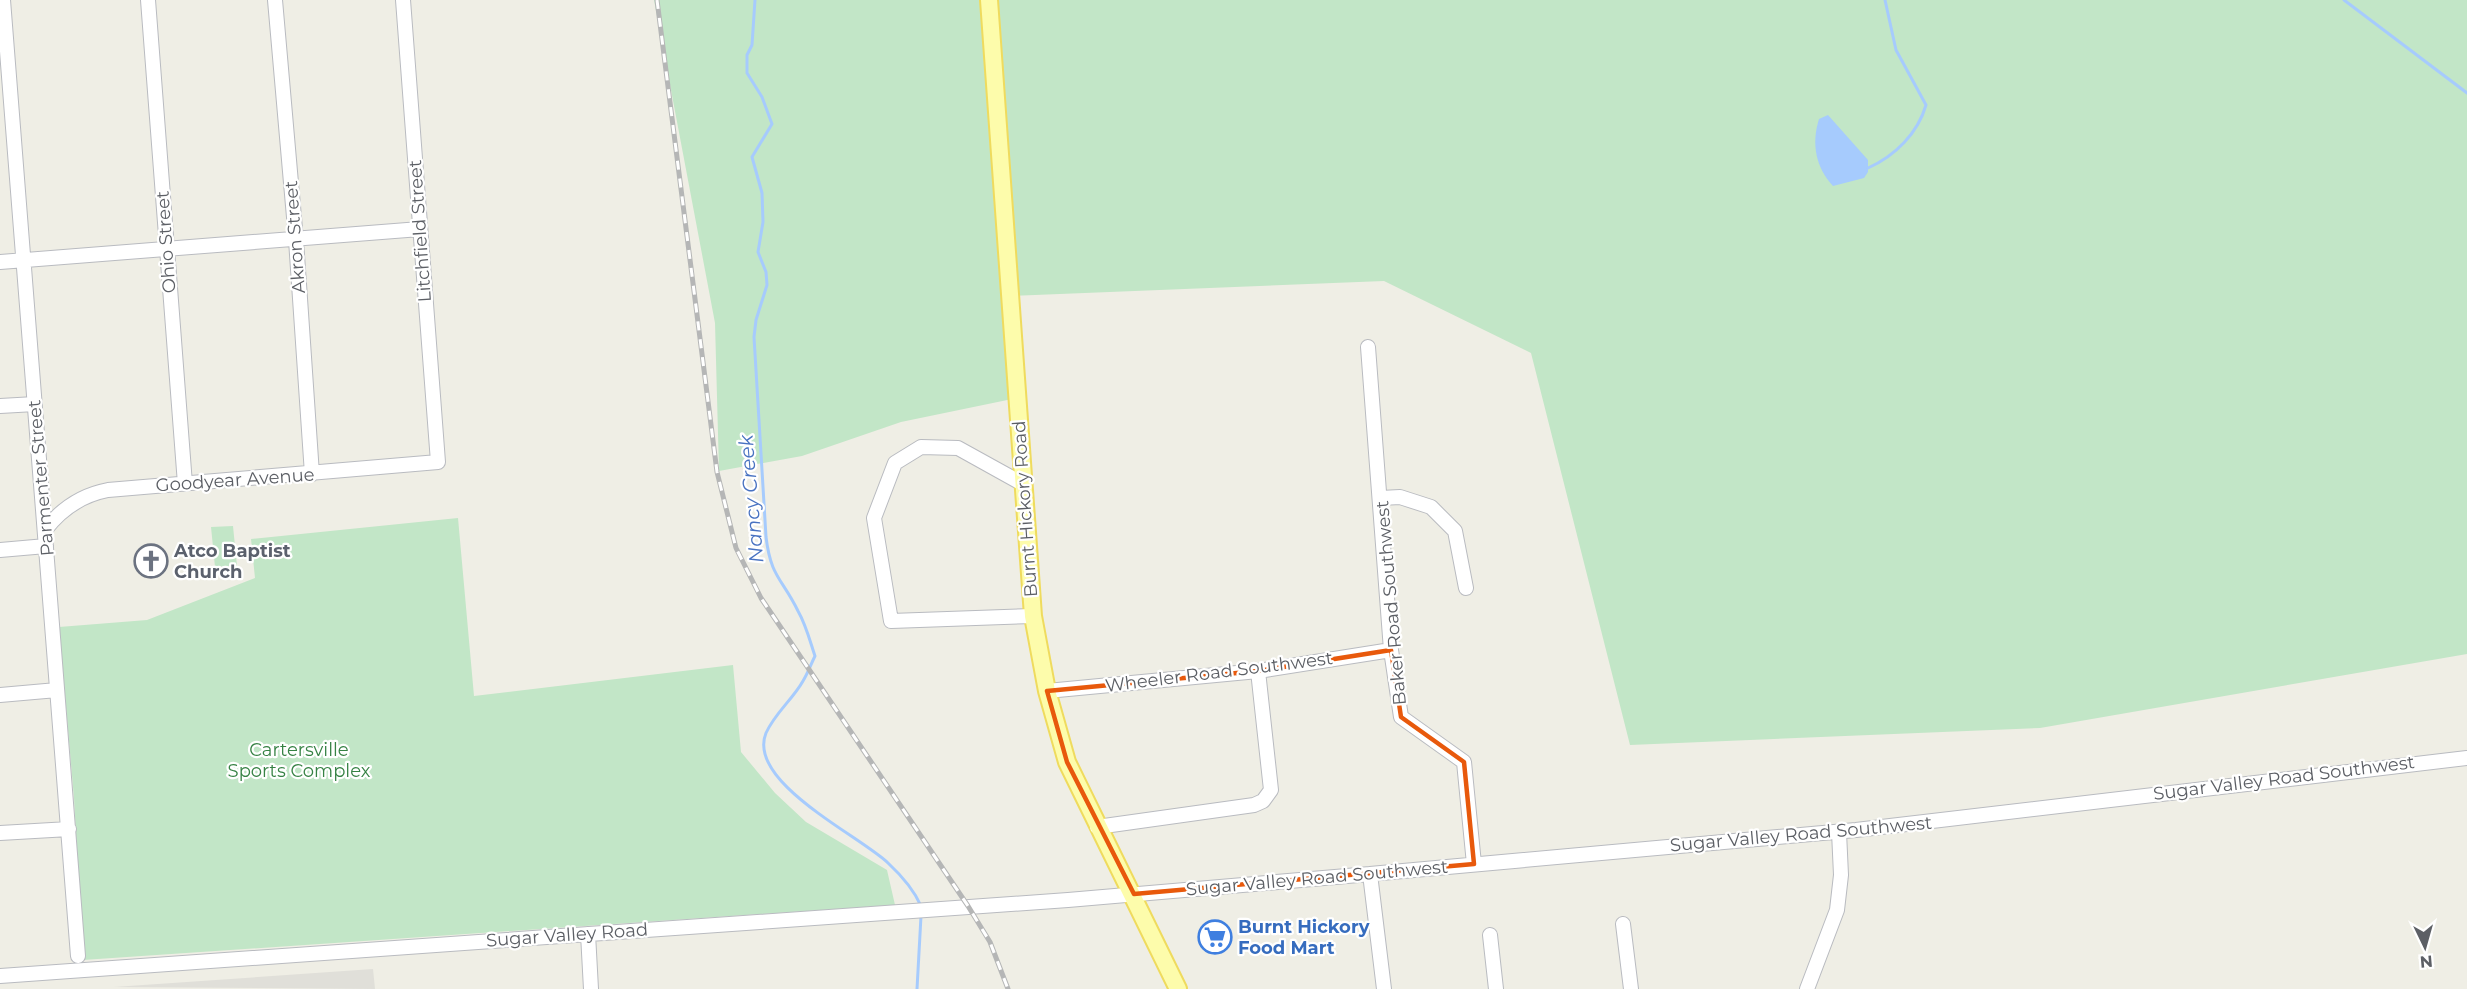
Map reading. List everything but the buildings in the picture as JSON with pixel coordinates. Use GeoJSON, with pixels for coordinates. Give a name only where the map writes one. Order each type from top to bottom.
{"type":"FeatureCollection","features":[{"type":"Feature","properties":{"kind":"main road","name":"Burnt Hickory Road"},"geometry":{"type":"LineString","coordinates":[[989,0],[1033,616],[1047,691],[1067,762],[1097,827],[1134,894],[1178,989]]}},
{"type":"Feature","properties":{"kind":"street","name":"Parmenter Street"},"geometry":{"type":"LineString","coordinates":[[3,0],[6,118],[24,260],[78,956]]}},
{"type":"Feature","properties":{"kind":"street","name":"Ohio Street"},"geometry":{"type":"LineString","coordinates":[[148,0],[185,484]]}},
{"type":"Feature","properties":{"kind":"street","name":"Akron Street"},"geometry":{"type":"LineString","coordinates":[[275,0],[296,240],[312,474]]}},
{"type":"Feature","properties":{"kind":"street","name":"Litchfield Street"},"geometry":{"type":"LineString","coordinates":[[403,0],[438,462]]}},
{"type":"Feature","properties":{"kind":"street"},"geometry":{"type":"LineString","coordinates":[[0,262],[420,229]]}},
{"type":"Feature","properties":{"kind":"street","name":"Baker Road Southwest"},"geometry":{"type":"LineString","coordinates":[[1368,347],[1391,650],[1401,717],[1464,762],[1474,864]]}},
{"type":"Feature","properties":{"kind":"street"},"geometry":{"type":"LineString","coordinates":[[0,406],[35,404]]}},
{"type":"Feature","properties":{"kind":"street"},"geometry":{"type":"LineString","coordinates":[[1023,484],[958,448],[921,447],[895,463],[874,518],[891,621],[1033,616]]}},
{"type":"Feature","properties":{"kind":"street","name":"Goodyear Avenue"},"geometry":{"type":"LineString","coordinates":[[45,530],[62,512],[92,494],[115,489],[438,462]]}},
{"type":"Feature","properties":{"kind":"street"},"geometry":{"type":"LineString","coordinates":[[1381,498],[1400,497],[1431,507],[1455,531],[1466,588]]}},
{"type":"Feature","properties":{"kind":"street"},"geometry":{"type":"LineString","coordinates":[[0,550],[46,546]]}},
{"type":"Feature","properties":{"kind":"street","name":"Wheeler Road Southwest"},"geometry":{"type":"LineString","coordinates":[[1047,691],[1258,670],[1391,650]]}},
{"type":"Feature","properties":{"kind":"street"},"geometry":{"type":"LineString","coordinates":[[1097,827],[1254,805],[1263,801],[1271,790],[1258,670]]}},
{"type":"Feature","properties":{"kind":"street"},"geometry":{"type":"LineString","coordinates":[[0,695],[57,690]]}},
{"type":"Feature","properties":{"kind":"street","name":"Sugar Valley Road Southwest"},"geometry":{"type":"LineString","coordinates":[[1134,894],[1839,832],[2467,758]]}},
{"type":"Feature","properties":{"kind":"street"},"geometry":{"type":"LineString","coordinates":[[0,833],[69,828]]}},
{"type":"Feature","properties":{"kind":"street"},"geometry":{"type":"LineString","coordinates":[[1807,989],[1837,910],[1840,875],[1839,832]]}},
{"type":"Feature","properties":{"kind":"street"},"geometry":{"type":"LineString","coordinates":[[1370,874],[1384,989]]}},
{"type":"Feature","properties":{"kind":"street","name":"Sugar Valley Road"},"geometry":{"type":"LineString","coordinates":[[0,976],[1134,894]]}},
{"type":"Feature","properties":{"kind":"street"},"geometry":{"type":"LineString","coordinates":[[1623,924],[1631,989]]}},
{"type":"Feature","properties":{"kind":"street"},"geometry":{"type":"LineString","coordinates":[[588,934],[591,989]]}},
{"type":"Feature","properties":{"kind":"street"},"geometry":{"type":"LineString","coordinates":[[1490,935],[1496,989]]}},
{"type":"Feature","properties":{"kind":"highlighted area"},"geometry":{"type":"Polygon","coordinates":[[[1391,650],[1401,717],[1464,762],[1474,864],[1134,894],[1067,762],[1047,691],[1258,671],[1391,650]]]}},
{"type":"Feature","properties":{"kind":"shaded area"},"geometry":{"type":"Polygon","coordinates":[[[373,969],[375,989],[114,987],[373,969]]]}},
{"type":"Feature","properties":{"kind":"green space"},"geometry":{"type":"Polygon","coordinates":[[[654,0],[2467,0],[2467,654],[2040,728],[1630,745],[1531,353],[1384,281],[1010,296],[1017,398],[901,422],[802,456],[719,471],[715,323],[654,0]]]}},
{"type":"Feature","properties":{"kind":"green space","name":"Cartersville Sports Complex"},"geometry":{"type":"Polygon","coordinates":[[[458,518],[474,696],[733,665],[741,752],[775,793],[806,822],[887,870],[895,905],[83,960],[74,798],[59,627],[147,620],[255,578],[251,539],[458,518]]]}},
{"type":"Feature","properties":{"kind":"green space"},"geometry":{"type":"Polygon","coordinates":[[[233,526],[237,566],[215,567],[211,527],[233,526]]]}},
{"type":"Feature","properties":{"kind":"water"},"geometry":{"type":"Polygon","coordinates":[[[1828,115],[1868,160],[1868,172],[1864,178],[1833,186],[1827,179],[1819,163],[1815,137],[1819,119],[1828,115]]]}},
{"type":"Feature","properties":{"kind":"waterway","name":"Nancy Creek"},"geometry":{"type":"LineString","coordinates":[[755,0],[752,45],[747,55],[747,73],[762,97],[772,124],[752,157],[762,193],[763,222],[758,252],[766,272],[767,285],[756,320],[754,337],[766,537],[774,570],[801,616],[815,656],[799,688],[766,733],[764,752],[773,770],[788,789],[888,863],[907,883],[921,906]]}},
{"type":"Feature","properties":{"kind":"waterway"},"geometry":{"type":"LineString","coordinates":[[1868,168],[1887,157],[1904,142],[1917,125],[1926,105],[1896,50],[1885,0]]}},
{"type":"Feature","properties":{"kind":"waterway"},"geometry":{"type":"LineString","coordinates":[[2344,0],[2467,93]]}},
{"type":"Feature","properties":{"kind":"waterway","name":"Nancy Creek"},"geometry":{"type":"LineString","coordinates":[[917,989],[921,916]]}},
{"type":"Feature","properties":{"kind":"railway"},"geometry":{"type":"LineString","coordinates":[[657,0],[717,472],[736,548],[761,598],[968,906],[990,942],[1008,989]]}},
{"type":"Feature","properties":{"kind":"place","name":"Atco Baptist Church"},"geometry":{"type":"Point","coordinates":[151,561]}},
{"type":"Feature","properties":{"kind":"place","name":"Burnt Hickory Food Mart"},"geometry":{"type":"Point","coordinates":[1215,937]}}]}
